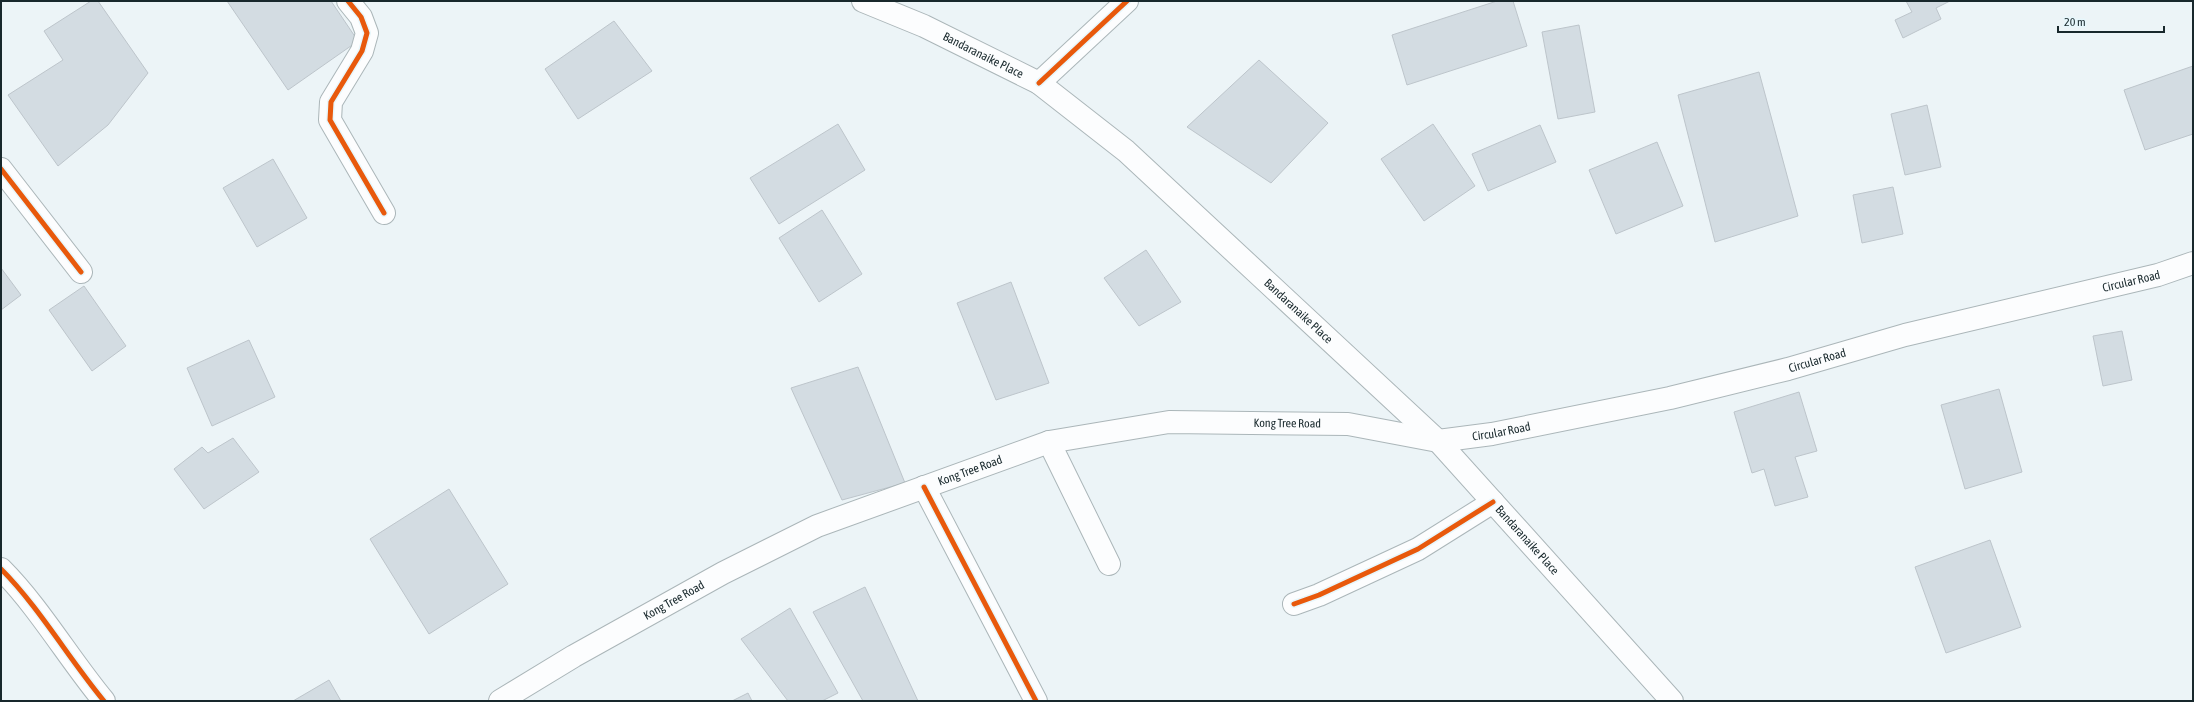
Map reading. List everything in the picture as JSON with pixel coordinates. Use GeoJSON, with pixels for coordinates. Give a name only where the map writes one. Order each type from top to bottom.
{"type":"FeatureCollection","features":[{"type":"Feature","properties":{"kind":"main road"},"geometry":{"type":"LineString","coordinates":[[348,1],[361,17],[368,33],[362,51],[331,102],[330,120],[384,213]]}},
{"type":"Feature","properties":{"kind":"main road","name":"Bandaranaike Place"},"geometry":{"type":"LineString","coordinates":[[863,1],[924,26],[1039,83],[1126,151],[1438,441],[1672,701]]}},
{"type":"Feature","properties":{"kind":"main road"},"geometry":{"type":"LineString","coordinates":[[1039,83],[1127,1]]}},
{"type":"Feature","properties":{"kind":"main road"},"geometry":{"type":"LineString","coordinates":[[1,169],[81,272]]}},
{"type":"Feature","properties":{"kind":"main road","name":"Circular Road"},"geometry":{"type":"LineString","coordinates":[[1438,441],[1492,434],[1670,398],[1788,369],[1904,335],[2158,274],[2193,263]]}},
{"type":"Feature","properties":{"kind":"main road","name":"Kong Tree Road"},"geometry":{"type":"LineString","coordinates":[[500,701],[574,656],[723,573],[817,526],[1050,442],[1169,422],[1348,424],[1438,441]]}},
{"type":"Feature","properties":{"kind":"main road"},"geometry":{"type":"LineString","coordinates":[[1050,442],[1109,564]]}},
{"type":"Feature","properties":{"kind":"main road"},"geometry":{"type":"LineString","coordinates":[[924,487],[1036,701]]}},
{"type":"Feature","properties":{"kind":"main road"},"geometry":{"type":"LineString","coordinates":[[1294,604],[1319,595],[1418,549],[1493,502]]}},
{"type":"Feature","properties":{"kind":"main road"},"geometry":{"type":"LineString","coordinates":[[1,569],[18,586],[77,668],[104,701]]}},
{"type":"Feature","properties":{"kind":"building"},"geometry":{"type":"Polygon","coordinates":[[[91,1],[98,1],[148,73],[108,125],[58,166],[8,95],[63,60],[44,31],[91,1]]]}},
{"type":"Feature","properties":{"kind":"building"},"geometry":{"type":"Polygon","coordinates":[[[227,1],[331,1],[358,41],[288,90],[227,1]]]}},
{"type":"Feature","properties":{"kind":"building"},"geometry":{"type":"Polygon","coordinates":[[[1497,1],[1513,1],[1527,46],[1407,85],[1392,35],[1497,1]]]}},
{"type":"Feature","properties":{"kind":"building"},"geometry":{"type":"Polygon","coordinates":[[[1906,1],[1950,1],[1936,8],[1941,19],[1903,38],[1895,20],[1912,12],[1906,1]]]}},
{"type":"Feature","properties":{"kind":"building"},"geometry":{"type":"Polygon","coordinates":[[[614,21],[652,71],[578,119],[545,69],[614,21]]]}},
{"type":"Feature","properties":{"kind":"building"},"geometry":{"type":"Polygon","coordinates":[[[1579,25],[1595,112],[1558,119],[1542,32],[1579,25]]]}},
{"type":"Feature","properties":{"kind":"building"},"geometry":{"type":"Polygon","coordinates":[[[1259,60],[1328,123],[1271,183],[1187,127],[1259,60]]]}},
{"type":"Feature","properties":{"kind":"building"},"geometry":{"type":"Polygon","coordinates":[[[2193,66],[2193,134],[2145,150],[2124,90],[2193,66]]]}},
{"type":"Feature","properties":{"kind":"building"},"geometry":{"type":"Polygon","coordinates":[[[1759,72],[1798,216],[1715,242],[1678,95],[1759,72]]]}},
{"type":"Feature","properties":{"kind":"building"},"geometry":{"type":"Polygon","coordinates":[[[1927,105],[1941,167],[1905,175],[1891,114],[1927,105]]]}},
{"type":"Feature","properties":{"kind":"building"},"geometry":{"type":"Polygon","coordinates":[[[838,124],[865,170],[779,224],[750,178],[838,124]]]}},
{"type":"Feature","properties":{"kind":"building"},"geometry":{"type":"Polygon","coordinates":[[[1433,124],[1475,186],[1424,221],[1381,159],[1433,124]]]}},
{"type":"Feature","properties":{"kind":"building"},"geometry":{"type":"Polygon","coordinates":[[[1540,125],[1556,162],[1488,191],[1472,154],[1540,125]]]}},
{"type":"Feature","properties":{"kind":"building"},"geometry":{"type":"Polygon","coordinates":[[[1657,142],[1683,206],[1616,234],[1589,170],[1657,142]]]}},
{"type":"Feature","properties":{"kind":"building"},"geometry":{"type":"Polygon","coordinates":[[[273,159],[307,218],[257,247],[223,188],[273,159]]]}},
{"type":"Feature","properties":{"kind":"building"},"geometry":{"type":"Polygon","coordinates":[[[1893,187],[1903,234],[1862,243],[1853,195],[1893,187]]]}},
{"type":"Feature","properties":{"kind":"building"},"geometry":{"type":"Polygon","coordinates":[[[822,210],[862,274],[819,302],[779,238],[822,210]]]}},
{"type":"Feature","properties":{"kind":"building"},"geometry":{"type":"Polygon","coordinates":[[[1146,250],[1181,302],[1139,326],[1104,278],[1146,250]]]}},
{"type":"Feature","properties":{"kind":"building"},"geometry":{"type":"Polygon","coordinates":[[[1,268],[21,295],[1,310],[1,268]]]}},
{"type":"Feature","properties":{"kind":"building"},"geometry":{"type":"Polygon","coordinates":[[[1011,282],[1049,383],[996,400],[957,303],[1011,282]]]}},
{"type":"Feature","properties":{"kind":"building"},"geometry":{"type":"Polygon","coordinates":[[[84,286],[126,346],[92,371],[49,310],[84,286]]]}},
{"type":"Feature","properties":{"kind":"building"},"geometry":{"type":"Polygon","coordinates":[[[2122,331],[2132,380],[2103,386],[2093,336],[2122,331]]]}},
{"type":"Feature","properties":{"kind":"building"},"geometry":{"type":"Polygon","coordinates":[[[249,340],[275,397],[212,426],[187,368],[249,340]]]}},
{"type":"Feature","properties":{"kind":"building"},"geometry":{"type":"Polygon","coordinates":[[[858,367],[905,483],[842,500],[791,388],[858,367]]]}},
{"type":"Feature","properties":{"kind":"building"},"geometry":{"type":"Polygon","coordinates":[[[1999,389],[2022,472],[1965,489],[1941,405],[1999,389]]]}},
{"type":"Feature","properties":{"kind":"building"},"geometry":{"type":"Polygon","coordinates":[[[1799,392],[1817,451],[1795,457],[1808,497],[1775,506],[1764,469],[1752,473],[1734,412],[1799,392]]]}},
{"type":"Feature","properties":{"kind":"building"},"geometry":{"type":"Polygon","coordinates":[[[233,438],[259,472],[204,509],[174,469],[202,447],[208,453],[233,438]]]}},
{"type":"Feature","properties":{"kind":"building"},"geometry":{"type":"Polygon","coordinates":[[[449,489],[508,584],[429,634],[370,539],[449,489]]]}},
{"type":"Feature","properties":{"kind":"building"},"geometry":{"type":"Polygon","coordinates":[[[1990,540],[2021,627],[1946,653],[1915,567],[1990,540]]]}},
{"type":"Feature","properties":{"kind":"building"},"geometry":{"type":"Polygon","coordinates":[[[865,587],[918,701],[863,701],[813,612],[865,587]]]}},
{"type":"Feature","properties":{"kind":"building"},"geometry":{"type":"Polygon","coordinates":[[[790,608],[838,693],[822,701],[788,701],[741,639],[790,608]]]}},
{"type":"Feature","properties":{"kind":"building"},"geometry":{"type":"Polygon","coordinates":[[[329,680],[341,701],[293,701],[329,680]]]}},
{"type":"Feature","properties":{"kind":"building"},"geometry":{"type":"Polygon","coordinates":[[[748,693],[752,701],[732,701],[748,693]]]}},
{"type":"Feature","properties":{"kind":"cycle path"},"geometry":{"type":"LineString","coordinates":[[348,1],[361,17],[367,33],[362,51],[331,102],[330,120],[384,213]]}},
{"type":"Feature","properties":{"kind":"cycle path"},"geometry":{"type":"LineString","coordinates":[[1039,83],[1127,1]]}},
{"type":"Feature","properties":{"kind":"cycle path"},"geometry":{"type":"LineString","coordinates":[[1,169],[81,272]]}},
{"type":"Feature","properties":{"kind":"cycle path"},"geometry":{"type":"LineString","coordinates":[[924,487],[1036,701]]}},
{"type":"Feature","properties":{"kind":"cycle path"},"geometry":{"type":"LineString","coordinates":[[1294,604],[1319,595],[1418,549],[1493,502]]}},
{"type":"Feature","properties":{"kind":"cycle path"},"geometry":{"type":"LineString","coordinates":[[1,569],[41,616],[78,668],[104,701]]}}]}
